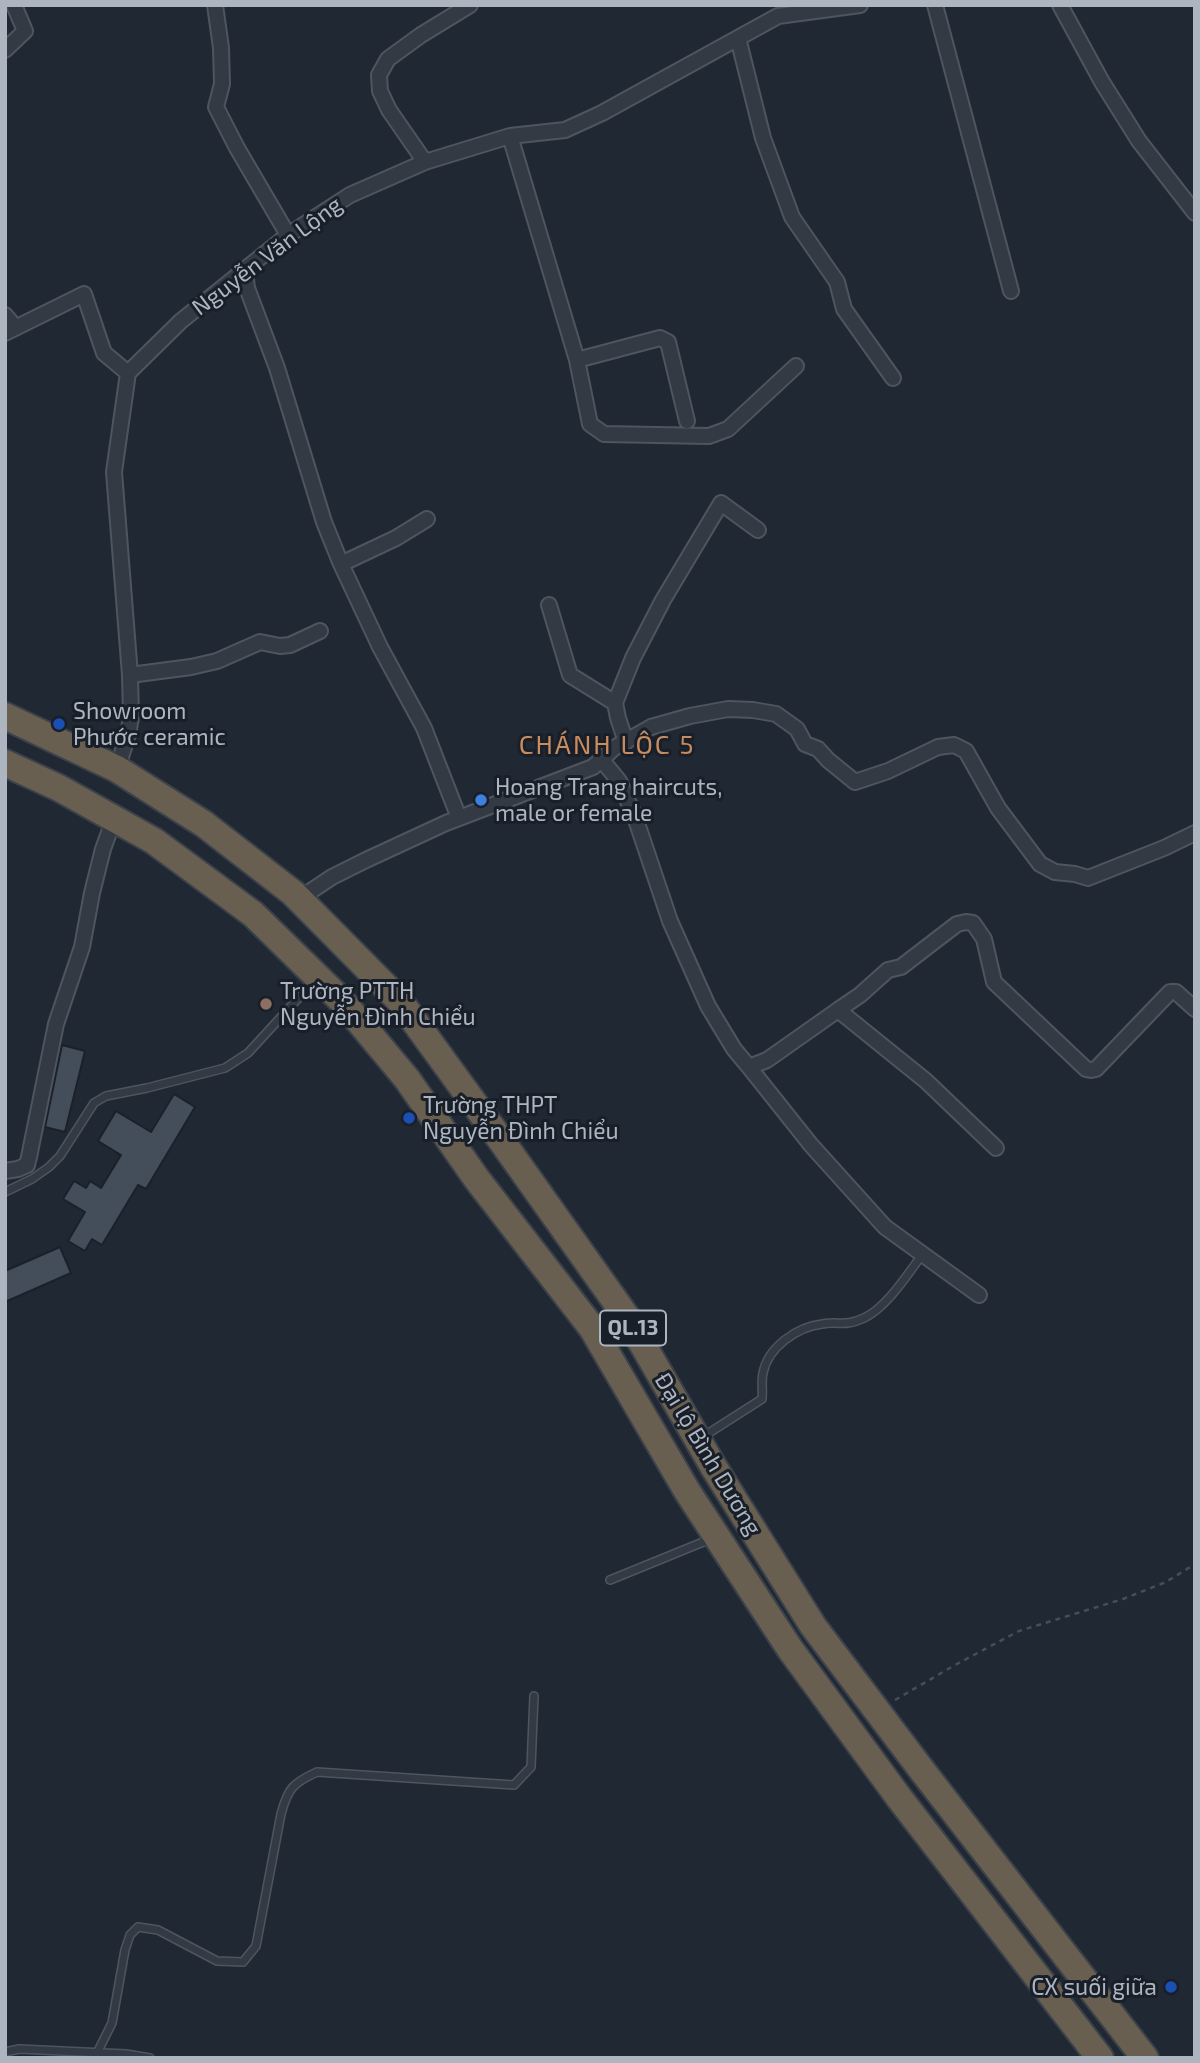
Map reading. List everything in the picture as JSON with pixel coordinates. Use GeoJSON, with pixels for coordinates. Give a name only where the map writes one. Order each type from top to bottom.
{"type":"FeatureCollection","features":[{"type":"Feature","properties":{"kind":"highway","name":"Đại lộ Bình Dương"},"geometry":{"type":"LineString","coordinates":[[5,716],[117,769],[204,824],[299,899],[399,1000],[628,1319],[698,1440],[813,1626],[1145,2058]]}},
{"type":"Feature","properties":{"kind":"highway","name":"Đại lộ Bình Dương"},"geometry":{"type":"LineString","coordinates":[[5,762],[153,841],[253,914],[342,1001],[407,1080],[476,1178],[592,1328],[687,1492],[790,1648],[892,1788],[1100,2058]]}},
{"type":"Feature","properties":{"kind":"highway"},"geometry":{"type":"LineString","coordinates":[[104,814],[117,769]]}},
{"type":"Feature","properties":{"kind":"street"},"geometry":{"type":"LineString","coordinates":[[5,50],[25,31],[14,5]]}},
{"type":"Feature","properties":{"kind":"street"},"geometry":{"type":"LineString","coordinates":[[215,5],[221,48],[222,84],[216,107],[288,235]]}},
{"type":"Feature","properties":{"kind":"street"},"geometry":{"type":"LineString","coordinates":[[425,162],[389,110],[380,91],[379,75],[388,59],[470,5]]}},
{"type":"Feature","properties":{"kind":"street"},"geometry":{"type":"LineString","coordinates":[[777,10],[860,5]]}},
{"type":"Feature","properties":{"kind":"street"},"geometry":{"type":"LineString","coordinates":[[934,5],[1011,291]]}},
{"type":"Feature","properties":{"kind":"street"},"geometry":{"type":"LineString","coordinates":[[1060,5],[1102,82],[1139,141],[1195,213]]}},
{"type":"Feature","properties":{"kind":"street","name":"Nguyễn Văn Lộng"},"geometry":{"type":"LineString","coordinates":[[128,373],[181,321],[244,270],[288,235],[350,195],[425,162],[510,136],[565,130],[602,113],[738,38],[777,10]]}},
{"type":"Feature","properties":{"kind":"street"},"geometry":{"type":"LineString","coordinates":[[738,38],[764,138],[792,217],[837,282],[844,309],[893,378]]}},
{"type":"Feature","properties":{"kind":"street"},"geometry":{"type":"LineString","coordinates":[[510,136],[576,360],[590,424],[596,429],[604,433],[709,436],[728,429],[796,366]]}},
{"type":"Feature","properties":{"kind":"street"},"geometry":{"type":"LineString","coordinates":[[244,270],[247,288],[277,368],[324,522],[375,636],[424,728],[459,818]]}},
{"type":"Feature","properties":{"kind":"street"},"geometry":{"type":"LineString","coordinates":[[5,315],[10,330],[84,294],[104,353],[128,373],[114,471],[130,675],[130,726],[117,769]]}},
{"type":"Feature","properties":{"kind":"street"},"geometry":{"type":"LineString","coordinates":[[576,360],[660,338],[665,339],[668,342],[687,421]]}},
{"type":"Feature","properties":{"kind":"street"},"geometry":{"type":"LineString","coordinates":[[626,742],[615,703],[633,658],[663,600],[721,503],[758,530]]}},
{"type":"Feature","properties":{"kind":"street"},"geometry":{"type":"LineString","coordinates":[[341,564],[396,538],[427,519]]}},
{"type":"Feature","properties":{"kind":"street"},"geometry":{"type":"LineString","coordinates":[[549,605],[570,675],[615,703]]}},
{"type":"Feature","properties":{"kind":"street"},"geometry":{"type":"LineString","coordinates":[[130,675],[217,662],[260,642],[290,645],[320,631]]}},
{"type":"Feature","properties":{"kind":"street"},"geometry":{"type":"LineString","coordinates":[[299,899],[332,877],[459,818],[593,766],[614,748],[651,727],[728,709],[753,709],[776,714],[797,729],[805,744],[818,749],[855,782],[888,771],[938,747],[954,745],[966,751],[998,808],[1040,864],[1055,872],[1084,878],[1164,848],[1195,833]]}},
{"type":"Feature","properties":{"kind":"street"},"geometry":{"type":"LineString","coordinates":[[601,759],[619,781],[635,817],[670,921],[703,995],[734,1049],[811,1144],[886,1227],[979,1295]]}},
{"type":"Feature","properties":{"kind":"street"},"geometry":{"type":"LineString","coordinates":[[5,1171],[27,1165],[57,1024],[82,947],[95,882],[104,814]]}},
{"type":"Feature","properties":{"kind":"street"},"geometry":{"type":"LineString","coordinates":[[748,1067],[767,1060],[860,995],[888,970],[901,967],[957,924],[966,922],[973,923],[985,939],[994,982],[1086,1069],[1096,1069],[1170,992],[1175,992],[1195,1009]]}},
{"type":"Feature","properties":{"kind":"street"},"geometry":{"type":"LineString","coordinates":[[838,1010],[926,1081],[996,1148]]}},
{"type":"Feature","properties":{"kind":"lane"},"geometry":{"type":"LineString","coordinates":[[5,1192],[49,1167],[60,1156],[94,1103],[106,1096],[225,1068],[248,1053],[317,977]]}},
{"type":"Feature","properties":{"kind":"lane"},"geometry":{"type":"LineString","coordinates":[[698,1440],[762,1399],[762,1374],[769,1354],[783,1341],[803,1328],[823,1323],[847,1325],[867,1317],[896,1290],[922,1255]]}},
{"type":"Feature","properties":{"kind":"lane"},"geometry":{"type":"LineString","coordinates":[[610,1580],[716,1536]]}},
{"type":"Feature","properties":{"kind":"lane"},"geometry":{"type":"LineString","coordinates":[[97,2053],[112,2023],[125,1950],[130,1935],[138,1927],[158,1930],[217,1961],[243,1962],[256,1946],[281,1814],[287,1792],[298,1781],[317,1772],[514,1785],[531,1767],[534,1696]]}},
{"type":"Feature","properties":{"kind":"lane"},"geometry":{"type":"LineString","coordinates":[[5,2052],[19,2049],[150,2058]]}},
{"type":"Feature","properties":{"kind":"path"},"geometry":{"type":"LineString","coordinates":[[877,1711],[955,1665],[1019,1632],[1123,1599],[1166,1582],[1195,1564]]}},
{"type":"Feature","properties":{"kind":"building"},"geometry":{"type":"Polygon","coordinates":[[[62,1045],[85,1051],[65,1132],[45,1127],[62,1045]]]}},
{"type":"Feature","properties":{"kind":"building"},"geometry":{"type":"Polygon","coordinates":[[[174,1094],[195,1107],[146,1189],[138,1185],[102,1245],[92,1239],[85,1251],[68,1241],[85,1212],[63,1199],[74,1181],[86,1188],[90,1181],[101,1188],[121,1155],[98,1141],[116,1111],[151,1132],[174,1094]]]}},
{"type":"Feature","properties":{"kind":"building"},"geometry":{"type":"Polygon","coordinates":[[[60,1247],[71,1273],[5,1302],[5,1271],[60,1247]]]}},
{"type":"Feature","properties":{"kind":"place","name":"Showroom Phước ceramic"},"geometry":{"type":"Point","coordinates":[59,724]}},
{"type":"Feature","properties":{"kind":"place","name":"Hoang Trang haircuts, male or female"},"geometry":{"type":"Point","coordinates":[481,800]}},
{"type":"Feature","properties":{"kind":"place","name":"Trường PTTH Nguyễn Đình Chiểu"},"geometry":{"type":"Point","coordinates":[266,1004]}},
{"type":"Feature","properties":{"kind":"place","name":"Trường THPT Nguyễn Đình Chiểu"},"geometry":{"type":"Point","coordinates":[409,1118]}},
{"type":"Feature","properties":{"kind":"place","name":"CX suối giữa"},"geometry":{"type":"Point","coordinates":[1171,1987]}},
{"type":"Feature","properties":{"kind":"district","name":"CHÁNH LỘC 5"},"geometry":{"type":"Point","coordinates":[607,745]}}]}
